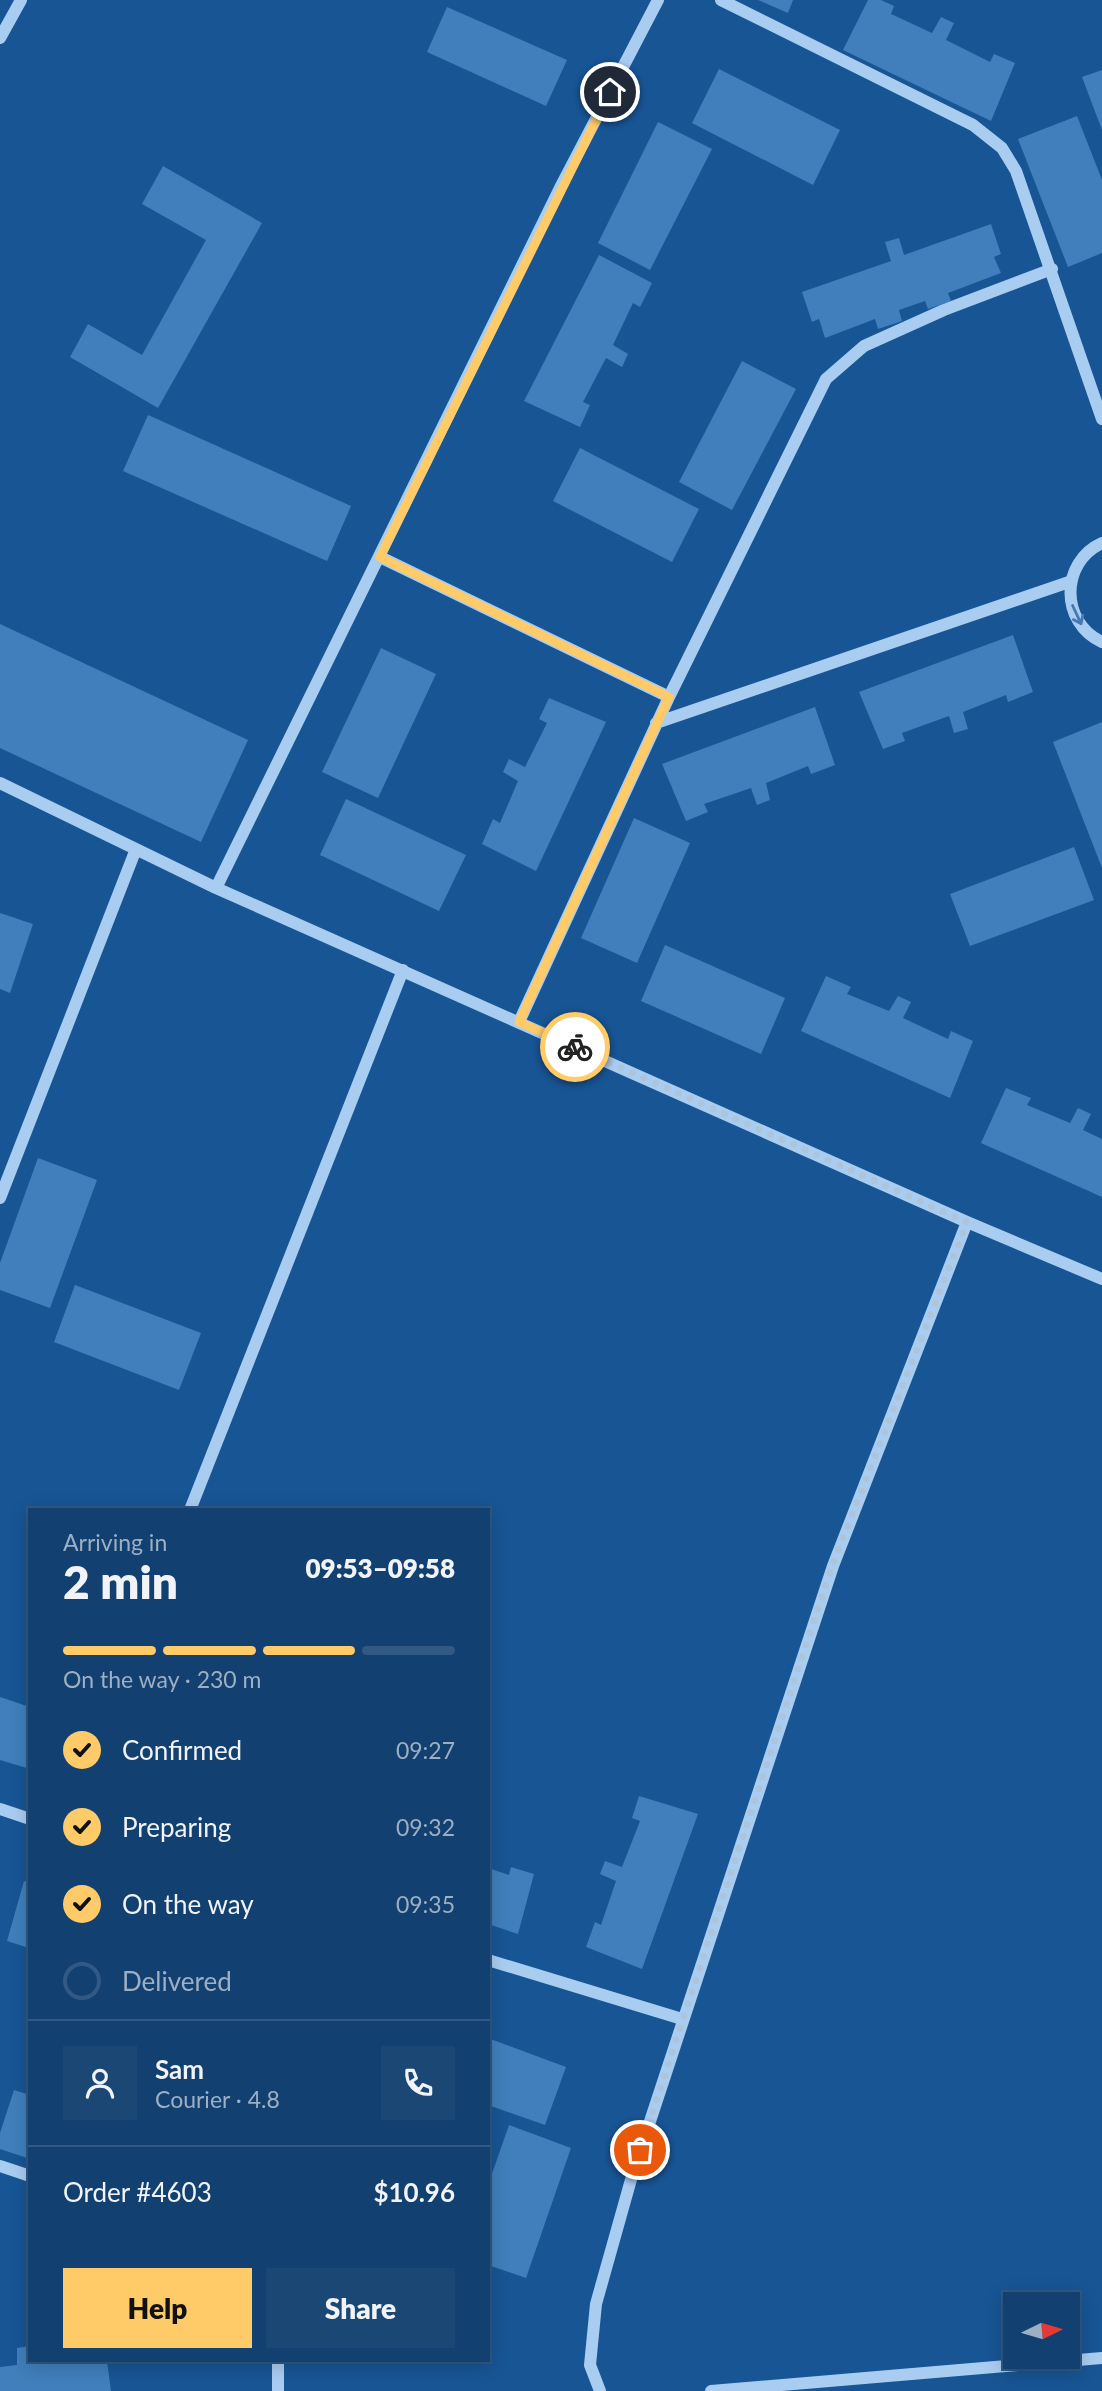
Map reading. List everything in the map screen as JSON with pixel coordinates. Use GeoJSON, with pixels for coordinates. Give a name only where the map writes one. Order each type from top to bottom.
{"type":"FeatureCollection","features":[{"type":"Feature","properties":{"kind":"street"},"geometry":{"type":"LineString","coordinates":[[0,38],[21,0]]}},
{"type":"Feature","properties":{"kind":"street"},"geometry":{"type":"LineString","coordinates":[[216,888],[562,184],[658,0]]}},
{"type":"Feature","properties":{"kind":"street"},"geometry":{"type":"LineString","coordinates":[[721,0],[973,125],[1002,148],[1016,171],[1102,419]]}},
{"type":"Feature","properties":{"kind":"street"},"geometry":{"type":"LineString","coordinates":[[519,1022],[656,723],[826,379],[864,346],[944,310],[1052,269]]}},
{"type":"Feature","properties":{"kind":"street"},"geometry":{"type":"LineString","coordinates":[[1102,543],[1080,560],[1069,582],[1070,602],[1078,622],[1093,638],[1102,642]]}},
{"type":"Feature","properties":{"kind":"street"},"geometry":{"type":"LineString","coordinates":[[380,557],[669,697]]}},
{"type":"Feature","properties":{"kind":"street"},"geometry":{"type":"LineString","coordinates":[[656,723],[1069,582]]}},
{"type":"Feature","properties":{"kind":"street"},"geometry":{"type":"LineString","coordinates":[[0,783],[216,888],[967,1222],[1102,1279]]}},
{"type":"Feature","properties":{"kind":"street"},"geometry":{"type":"LineString","coordinates":[[0,1198],[136,849]]}},
{"type":"Feature","properties":{"kind":"street"},"geometry":{"type":"LineString","coordinates":[[191,1508],[403,970]]}},
{"type":"Feature","properties":{"kind":"street"},"geometry":{"type":"LineString","coordinates":[[600,2391],[590,2365],[596,2304],[632,2176],[832,1566],[967,1222]]}},
{"type":"Feature","properties":{"kind":"street"},"geometry":{"type":"LineString","coordinates":[[0,1809],[28,1817]]}},
{"type":"Feature","properties":{"kind":"street"},"geometry":{"type":"LineString","coordinates":[[490,1960],[682,2019]]}},
{"type":"Feature","properties":{"kind":"street"},"geometry":{"type":"LineString","coordinates":[[0,2166],[28,2175]]}},
{"type":"Feature","properties":{"kind":"street"},"geometry":{"type":"LineString","coordinates":[[711,2391],[824,2386],[1102,2358]]}},
{"type":"Feature","properties":{"kind":"street"},"geometry":{"type":"LineString","coordinates":[[278,2362],[278,2391]]}},
{"type":"Feature","properties":{"kind":"building"},"geometry":{"type":"Polygon","coordinates":[[[758,0],[793,0],[788,13],[758,0]]]}},
{"type":"Feature","properties":{"kind":"building"},"geometry":{"type":"Polygon","coordinates":[[[868,0],[881,0],[894,6],[891,14],[932,33],[941,17],[954,23],[946,40],[990,62],[994,54],[1015,63],[991,121],[843,50],[868,0]]]}},
{"type":"Feature","properties":{"kind":"building"},"geometry":{"type":"Polygon","coordinates":[[[447,7],[567,60],[546,106],[427,52],[447,7]]]}},
{"type":"Feature","properties":{"kind":"building"},"geometry":{"type":"Polygon","coordinates":[[[719,69],[840,130],[813,185],[692,123],[719,69]]]}},
{"type":"Feature","properties":{"kind":"building"},"geometry":{"type":"Polygon","coordinates":[[[1102,70],[1102,130],[1082,77],[1102,70]]]}},
{"type":"Feature","properties":{"kind":"building"},"geometry":{"type":"Polygon","coordinates":[[[1077,116],[1102,180],[1102,253],[1068,267],[1018,139],[1077,116]]]}},
{"type":"Feature","properties":{"kind":"building"},"geometry":{"type":"Polygon","coordinates":[[[658,122],[712,149],[650,270],[598,243],[658,122]]]}},
{"type":"Feature","properties":{"kind":"building"},"geometry":{"type":"Polygon","coordinates":[[[163,166],[262,223],[158,408],[70,357],[88,324],[142,355],[206,240],[142,204],[163,166]]]}},
{"type":"Feature","properties":{"kind":"building"},"geometry":{"type":"Polygon","coordinates":[[[991,224],[1001,254],[994,257],[1001,273],[948,293],[951,301],[928,309],[925,301],[899,310],[902,321],[878,329],[875,319],[825,338],[819,319],[812,322],[802,292],[891,261],[885,242],[899,238],[904,255],[991,224]]]}},
{"type":"Feature","properties":{"kind":"building"},"geometry":{"type":"Polygon","coordinates":[[[599,255],[652,283],[640,307],[633,303],[613,345],[628,354],[622,367],[606,358],[583,402],[590,405],[580,427],[524,401],[599,255]]]}},
{"type":"Feature","properties":{"kind":"building"},"geometry":{"type":"Polygon","coordinates":[[[742,361],[796,389],[732,510],[679,482],[742,361]]]}},
{"type":"Feature","properties":{"kind":"building"},"geometry":{"type":"Polygon","coordinates":[[[148,415],[351,506],[327,561],[123,471],[148,415]]]}},
{"type":"Feature","properties":{"kind":"building"},"geometry":{"type":"Polygon","coordinates":[[[580,448],[699,509],[672,562],[553,501],[580,448]]]}},
{"type":"Feature","properties":{"kind":"building"},"geometry":{"type":"Polygon","coordinates":[[[0,624],[248,740],[201,842],[0,748],[0,624]]]}},
{"type":"Feature","properties":{"kind":"building"},"geometry":{"type":"Polygon","coordinates":[[[1013,635],[1033,692],[1008,702],[1006,695],[963,712],[968,729],[954,733],[949,716],[902,733],[905,741],[883,749],[859,692],[1013,635]]]}},
{"type":"Feature","properties":{"kind":"building"},"geometry":{"type":"Polygon","coordinates":[[[381,648],[436,674],[378,798],[322,772],[381,648]]]}},
{"type":"Feature","properties":{"kind":"building"},"geometry":{"type":"Polygon","coordinates":[[[549,698],[606,722],[536,871],[482,844],[493,819],[500,823],[518,781],[503,772],[509,759],[525,767],[547,723],[539,719],[549,698]]]}},
{"type":"Feature","properties":{"kind":"building"},"geometry":{"type":"Polygon","coordinates":[[[815,707],[835,765],[811,774],[808,766],[766,783],[770,800],[757,805],[751,788],[704,804],[708,812],[686,821],[662,764],[815,707]]]}},
{"type":"Feature","properties":{"kind":"building"},"geometry":{"type":"Polygon","coordinates":[[[1102,722],[1102,868],[1053,742],[1102,722]]]}},
{"type":"Feature","properties":{"kind":"building"},"geometry":{"type":"Polygon","coordinates":[[[346,799],[466,855],[439,911],[320,855],[346,799]]]}},
{"type":"Feature","properties":{"kind":"building"},"geometry":{"type":"Polygon","coordinates":[[[634,818],[690,843],[637,963],[581,938],[634,818]]]}},
{"type":"Feature","properties":{"kind":"building"},"geometry":{"type":"Polygon","coordinates":[[[1074,847],[1094,900],[970,946],[950,894],[1074,847]]]}},
{"type":"Feature","properties":{"kind":"building"},"geometry":{"type":"Polygon","coordinates":[[[0,913],[33,924],[10,993],[0,989],[0,913]]]}},
{"type":"Feature","properties":{"kind":"building"},"geometry":{"type":"Polygon","coordinates":[[[665,945],[785,998],[761,1054],[641,1001],[665,945]]]}},
{"type":"Feature","properties":{"kind":"building"},"geometry":{"type":"Polygon","coordinates":[[[826,976],[851,987],[847,994],[889,1011],[898,996],[911,1002],[903,1018],[948,1039],[951,1031],[973,1041],[950,1098],[801,1031],[826,976]]]}},
{"type":"Feature","properties":{"kind":"building"},"geometry":{"type":"Polygon","coordinates":[[[1006,1088],[1031,1098],[1027,1105],[1070,1123],[1078,1108],[1091,1114],[1083,1130],[1102,1139],[1102,1197],[981,1143],[1006,1088]]]}},
{"type":"Feature","properties":{"kind":"building"},"geometry":{"type":"Polygon","coordinates":[[[38,1158],[97,1180],[50,1308],[0,1290],[0,1263],[38,1158]]]}},
{"type":"Feature","properties":{"kind":"building"},"geometry":{"type":"Polygon","coordinates":[[[75,1285],[201,1333],[179,1390],[54,1342],[75,1285]]]}},
{"type":"Feature","properties":{"kind":"building"},"geometry":{"type":"Polygon","coordinates":[[[0,1697],[28,1706],[28,1768],[0,1760],[0,1697]]]}},
{"type":"Feature","properties":{"kind":"building"},"geometry":{"type":"Polygon","coordinates":[[[639,1796],[698,1814],[642,1969],[586,1947],[595,1922],[601,1925],[616,1881],[600,1874],[605,1861],[622,1867],[640,1821],[632,1818],[639,1796]]]}},
{"type":"Feature","properties":{"kind":"building"},"geometry":{"type":"Polygon","coordinates":[[[511,1867],[534,1874],[518,1934],[490,1925],[490,1869],[509,1875],[511,1867]]]}},
{"type":"Feature","properties":{"kind":"building"},"geometry":{"type":"Polygon","coordinates":[[[24,1881],[28,1882],[28,1948],[7,1941],[24,1881]]]}},
{"type":"Feature","properties":{"kind":"building"},"geometry":{"type":"Polygon","coordinates":[[[490,2039],[566,2067],[545,2125],[490,2106],[490,2039]]]}},
{"type":"Feature","properties":{"kind":"building"},"geometry":{"type":"Polygon","coordinates":[[[14,2090],[28,2094],[28,2158],[0,2149],[0,2133],[14,2090]]]}},
{"type":"Feature","properties":{"kind":"building"},"geometry":{"type":"Polygon","coordinates":[[[509,2125],[571,2148],[526,2278],[490,2266],[490,2179],[509,2125]]]}},
{"type":"Feature","properties":{"kind":"building"},"geometry":{"type":"Polygon","coordinates":[[[28,2346],[28,2362],[32,2364],[107,2362],[111,2391],[0,2391],[0,2367],[17,2365],[17,2348],[28,2346]]]}},
{"type":"Feature","properties":{"kind":"way so far"},"geometry":{"type":"LineString","coordinates":[[575,1047],[967,1222],[832,1566],[640,2150]]}},
{"type":"Feature","properties":{"kind":"route"},"geometry":{"type":"LineString","coordinates":[[575,1047],[519,1022],[669,697],[380,557],[562,184],[610,92]]}}]}
